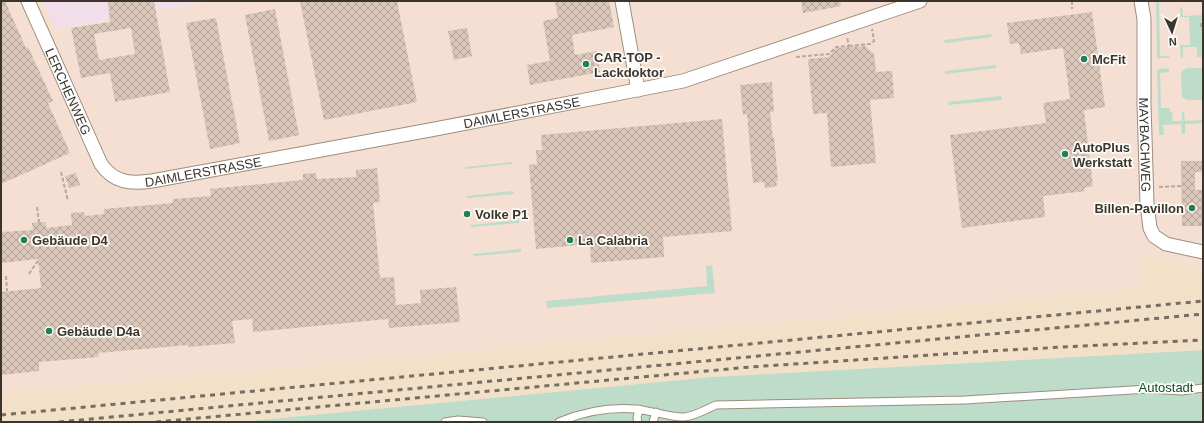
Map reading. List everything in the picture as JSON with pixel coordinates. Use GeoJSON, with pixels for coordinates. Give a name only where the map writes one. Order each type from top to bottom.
{"type":"FeatureCollection","features":[{"type":"Feature","properties":{"kind":"street","name":"LERCHENWEG"},"geometry":{"type":"LineString","coordinates":[[28,1],[101,164],[115,178]]}},
{"type":"Feature","properties":{"kind":"street"},"geometry":{"type":"LineString","coordinates":[[622,1],[638,90]]}},
{"type":"Feature","properties":{"kind":"street","name":"DAIMLERSTRASSE"},"geometry":{"type":"LineString","coordinates":[[115,178],[120,181],[133,183],[152,181],[444,128],[682,81],[920,1]]}},
{"type":"Feature","properties":{"kind":"street","name":"MAYBACHWEG"},"geometry":{"type":"LineString","coordinates":[[1140,1],[1144,20],[1144,112],[1147,204],[1150,228],[1154,236],[1166,244],[1203,252]]}},
{"type":"Feature","properties":{"kind":"lane"},"geometry":{"type":"LineString","coordinates":[[559,422],[582,413],[618,409],[639,409],[682,417],[698,414],[716,405],[965,400],[1149,389],[1182,390],[1203,388]]}},
{"type":"Feature","properties":{"kind":"lane"},"geometry":{"type":"LineString","coordinates":[[638,422],[637,418],[639,409]]}},
{"type":"Feature","properties":{"kind":"lane"},"geometry":{"type":"LineString","coordinates":[[653,422],[656,412]]}},
{"type":"Feature","properties":{"kind":"lane"},"geometry":{"type":"LineString","coordinates":[[445,422],[458,420],[483,422]]}},
{"type":"Feature","properties":{"kind":"path"},"geometry":{"type":"LineString","coordinates":[[1072,1],[1072,8]]}},
{"type":"Feature","properties":{"kind":"path"},"geometry":{"type":"LineString","coordinates":[[796,57],[830,54],[836,47],[870,44],[874,41],[869,18]]}},
{"type":"Feature","properties":{"kind":"path"},"geometry":{"type":"LineString","coordinates":[[1201,27],[1201,23],[1203,23]]}},
{"type":"Feature","properties":{"kind":"path"},"geometry":{"type":"LineString","coordinates":[[844,27],[849,46]]}},
{"type":"Feature","properties":{"kind":"path"},"geometry":{"type":"LineString","coordinates":[[61,172],[68,201]]}},
{"type":"Feature","properties":{"kind":"path"},"geometry":{"type":"LineString","coordinates":[[1156,188],[1181,186]]}},
{"type":"Feature","properties":{"kind":"path"},"geometry":{"type":"LineString","coordinates":[[37,207],[39,222]]}},
{"type":"Feature","properties":{"kind":"path"},"geometry":{"type":"LineString","coordinates":[[29,274],[39,259]]}},
{"type":"Feature","properties":{"kind":"path"},"geometry":{"type":"LineString","coordinates":[[6,276],[8,291]]}},
{"type":"Feature","properties":{"kind":"shaded area"},"geometry":{"type":"Polygon","coordinates":[[[1,1],[44,1],[57,29],[208,1],[1203,1],[1203,270],[1139,254],[1142,288],[759,325],[1,394],[1,1]]]}},
{"type":"Feature","properties":{"kind":"shaded area"},"geometry":{"type":"Polygon","coordinates":[[[44,1],[208,1],[56,29],[44,1]]]}},
{"type":"Feature","properties":{"kind":"shaded area"},"geometry":{"type":"Polygon","coordinates":[[[1139,253],[1203,270],[1203,350],[712,377],[239,422],[1,422],[1,394],[759,325],[1142,288],[1139,253]]]}},
{"type":"Feature","properties":{"kind":"green space"},"geometry":{"type":"Polygon","coordinates":[[[1156,1],[1159,1],[1160,56],[1169,56],[1170,58],[1157,58],[1156,1]]]}},
{"type":"Feature","properties":{"kind":"green space"},"geometry":{"type":"Polygon","coordinates":[[[1180,7],[1182,7],[1183,16],[1203,15],[1203,57],[1197,57],[1197,47],[1183,47],[1183,57],[1181,58],[1180,45],[1190,45],[1189,17],[1180,17],[1180,7]]]}},
{"type":"Feature","properties":{"kind":"green space"},"geometry":{"type":"Polygon","coordinates":[[[991,34],[992,37],[945,43],[944,40],[991,34]]]}},
{"type":"Feature","properties":{"kind":"green space"},"geometry":{"type":"Polygon","coordinates":[[[996,65],[996,68],[945,74],[945,71],[996,65]]]}},
{"type":"Feature","properties":{"kind":"green space"},"geometry":{"type":"Polygon","coordinates":[[[1169,68],[1169,72],[1160,73],[1161,108],[1170,108],[1173,121],[1182,121],[1182,112],[1184,112],[1185,121],[1203,120],[1203,123],[1185,124],[1185,134],[1182,134],[1181,124],[1163,125],[1164,135],[1159,135],[1157,69],[1169,68]]]}},
{"type":"Feature","properties":{"kind":"green space"},"geometry":{"type":"Polygon","coordinates":[[[1187,68],[1203,68],[1203,100],[1187,100],[1182,97],[1181,74],[1182,71],[1187,68]]]}},
{"type":"Feature","properties":{"kind":"green space"},"geometry":{"type":"Polygon","coordinates":[[[1001,96],[1002,100],[948,105],[948,102],[1001,96]]]}},
{"type":"Feature","properties":{"kind":"green space"},"geometry":{"type":"Polygon","coordinates":[[[512,162],[512,164],[465,169],[465,167],[512,162]]]}},
{"type":"Feature","properties":{"kind":"green space"},"geometry":{"type":"Polygon","coordinates":[[[513,191],[514,194],[467,198],[467,196],[513,191]]]}},
{"type":"Feature","properties":{"kind":"green space"},"geometry":{"type":"Polygon","coordinates":[[[519,220],[519,223],[471,227],[470,225],[519,220]]]}},
{"type":"Feature","properties":{"kind":"green space"},"geometry":{"type":"Polygon","coordinates":[[[521,249],[521,252],[474,256],[473,254],[521,249]]]}},
{"type":"Feature","properties":{"kind":"green space"},"geometry":{"type":"Polygon","coordinates":[[[712,265],[715,293],[547,308],[546,301],[707,286],[706,266],[712,265]]]}},
{"type":"Feature","properties":{"kind":"green space","name":"Autostadt"},"geometry":{"type":"Polygon","coordinates":[[[1203,350],[1203,422],[239,422],[712,377],[1203,350]]]}},
{"type":"Feature","properties":{"kind":"building"},"geometry":{"type":"Polygon","coordinates":[[[1,1],[5,1],[26,48],[28,47],[53,101],[48,103],[70,153],[1,184],[1,1]]]}},
{"type":"Feature","properties":{"kind":"building"},"geometry":{"type":"Polygon","coordinates":[[[108,1],[154,1],[170,92],[115,102],[110,73],[81,78],[71,28],[110,22],[108,1]],[[131,28],[94,34],[99,60],[135,54],[131,28]]]}},
{"type":"Feature","properties":{"kind":"building"},"geometry":{"type":"Polygon","coordinates":[[[300,1],[397,1],[417,102],[324,120],[300,1]]]}},
{"type":"Feature","properties":{"kind":"building"},"geometry":{"type":"Polygon","coordinates":[[[555,1],[609,1],[614,27],[572,35],[575,55],[597,51],[600,72],[530,85],[527,65],[550,61],[543,21],[558,18],[555,1]]]}},
{"type":"Feature","properties":{"kind":"building"},"geometry":{"type":"Polygon","coordinates":[[[801,1],[840,1],[841,6],[803,13],[801,1]]]}},
{"type":"Feature","properties":{"kind":"building"},"geometry":{"type":"Polygon","coordinates":[[[275,9],[299,135],[269,141],[245,15],[275,9]]]}},
{"type":"Feature","properties":{"kind":"building"},"geometry":{"type":"Polygon","coordinates":[[[1092,12],[1105,107],[1084,110],[1093,186],[1084,188],[1085,191],[1043,196],[1045,217],[962,228],[950,135],[1046,123],[1043,103],[1070,99],[1063,48],[1021,54],[1019,43],[1010,44],[1007,23],[1092,12]]]}},
{"type":"Feature","properties":{"kind":"building"},"geometry":{"type":"Polygon","coordinates":[[[216,18],[240,143],[210,149],[186,23],[216,18]]]}},
{"type":"Feature","properties":{"kind":"building"},"geometry":{"type":"Polygon","coordinates":[[[467,28],[472,56],[454,60],[448,31],[467,28]]]}},
{"type":"Feature","properties":{"kind":"building"},"geometry":{"type":"Polygon","coordinates":[[[865,46],[874,54],[876,72],[892,71],[894,98],[870,100],[876,163],[831,167],[827,113],[813,114],[808,59],[829,57],[836,48],[865,46]]]}},
{"type":"Feature","properties":{"kind":"building"},"geometry":{"type":"Polygon","coordinates":[[[772,82],[774,112],[770,112],[778,181],[776,181],[777,186],[765,188],[764,182],[753,183],[747,114],[743,115],[740,85],[772,82]]]}},
{"type":"Feature","properties":{"kind":"building"},"geometry":{"type":"Polygon","coordinates":[[[722,119],[732,231],[663,237],[664,257],[591,263],[590,244],[536,249],[529,165],[537,164],[536,150],[542,150],[541,135],[722,119]]]}},
{"type":"Feature","properties":{"kind":"building","name":"Billen-Pavillon"},"geometry":{"type":"Polygon","coordinates":[[[1181,161],[1203,161],[1203,172],[1195,172],[1195,190],[1203,190],[1203,226],[1182,226],[1181,161]]]}},
{"type":"Feature","properties":{"kind":"building"},"geometry":{"type":"Polygon","coordinates":[[[377,168],[380,202],[373,203],[380,278],[394,277],[396,305],[421,303],[420,290],[456,287],[460,322],[389,328],[388,319],[253,332],[252,319],[232,321],[235,343],[188,347],[188,345],[98,353],[99,357],[39,362],[39,371],[1,375],[1,292],[41,288],[38,259],[1,263],[1,232],[33,230],[32,223],[39,222],[46,222],[46,228],[72,225],[71,213],[84,212],[85,216],[104,214],[104,209],[173,203],[173,199],[211,196],[210,189],[303,180],[303,174],[316,173],[317,179],[356,177],[356,170],[377,168]]]}},
{"type":"Feature","properties":{"kind":"building"},"geometry":{"type":"Polygon","coordinates":[[[76,173],[80,185],[69,188],[65,176],[76,173]]]}},
{"type":"Feature","properties":{"kind":"railway"},"geometry":{"type":"LineString","coordinates":[[1,415],[1203,301]]}},
{"type":"Feature","properties":{"kind":"railway"},"geometry":{"type":"LineString","coordinates":[[59,422],[1203,314]]}},
{"type":"Feature","properties":{"kind":"railway"},"geometry":{"type":"LineString","coordinates":[[156,422],[750,367],[1006,350],[1203,340]]}},
{"type":"Feature","properties":{"kind":"place","name":"McFit"},"geometry":{"type":"Point","coordinates":[1084,59]}},
{"type":"Feature","properties":{"kind":"place","name":"CAR-TOP - Lackdoktor"},"geometry":{"type":"Point","coordinates":[586,64]}},
{"type":"Feature","properties":{"kind":"place","name":"AutoPlus Werkstatt"},"geometry":{"type":"Point","coordinates":[1065,154]}},
{"type":"Feature","properties":{"kind":"place","name":"Billen-Pavillon"},"geometry":{"type":"Point","coordinates":[1192,208]}},
{"type":"Feature","properties":{"kind":"place","name":"Volke P1"},"geometry":{"type":"Point","coordinates":[467,214]}},
{"type":"Feature","properties":{"kind":"place","name":"Gebäude D4"},"geometry":{"type":"Point","coordinates":[24,240]}},
{"type":"Feature","properties":{"kind":"place","name":"La Calabria"},"geometry":{"type":"Point","coordinates":[570,240]}},
{"type":"Feature","properties":{"kind":"place","name":"Gebäude D4a"},"geometry":{"type":"Point","coordinates":[49,331]}}]}
